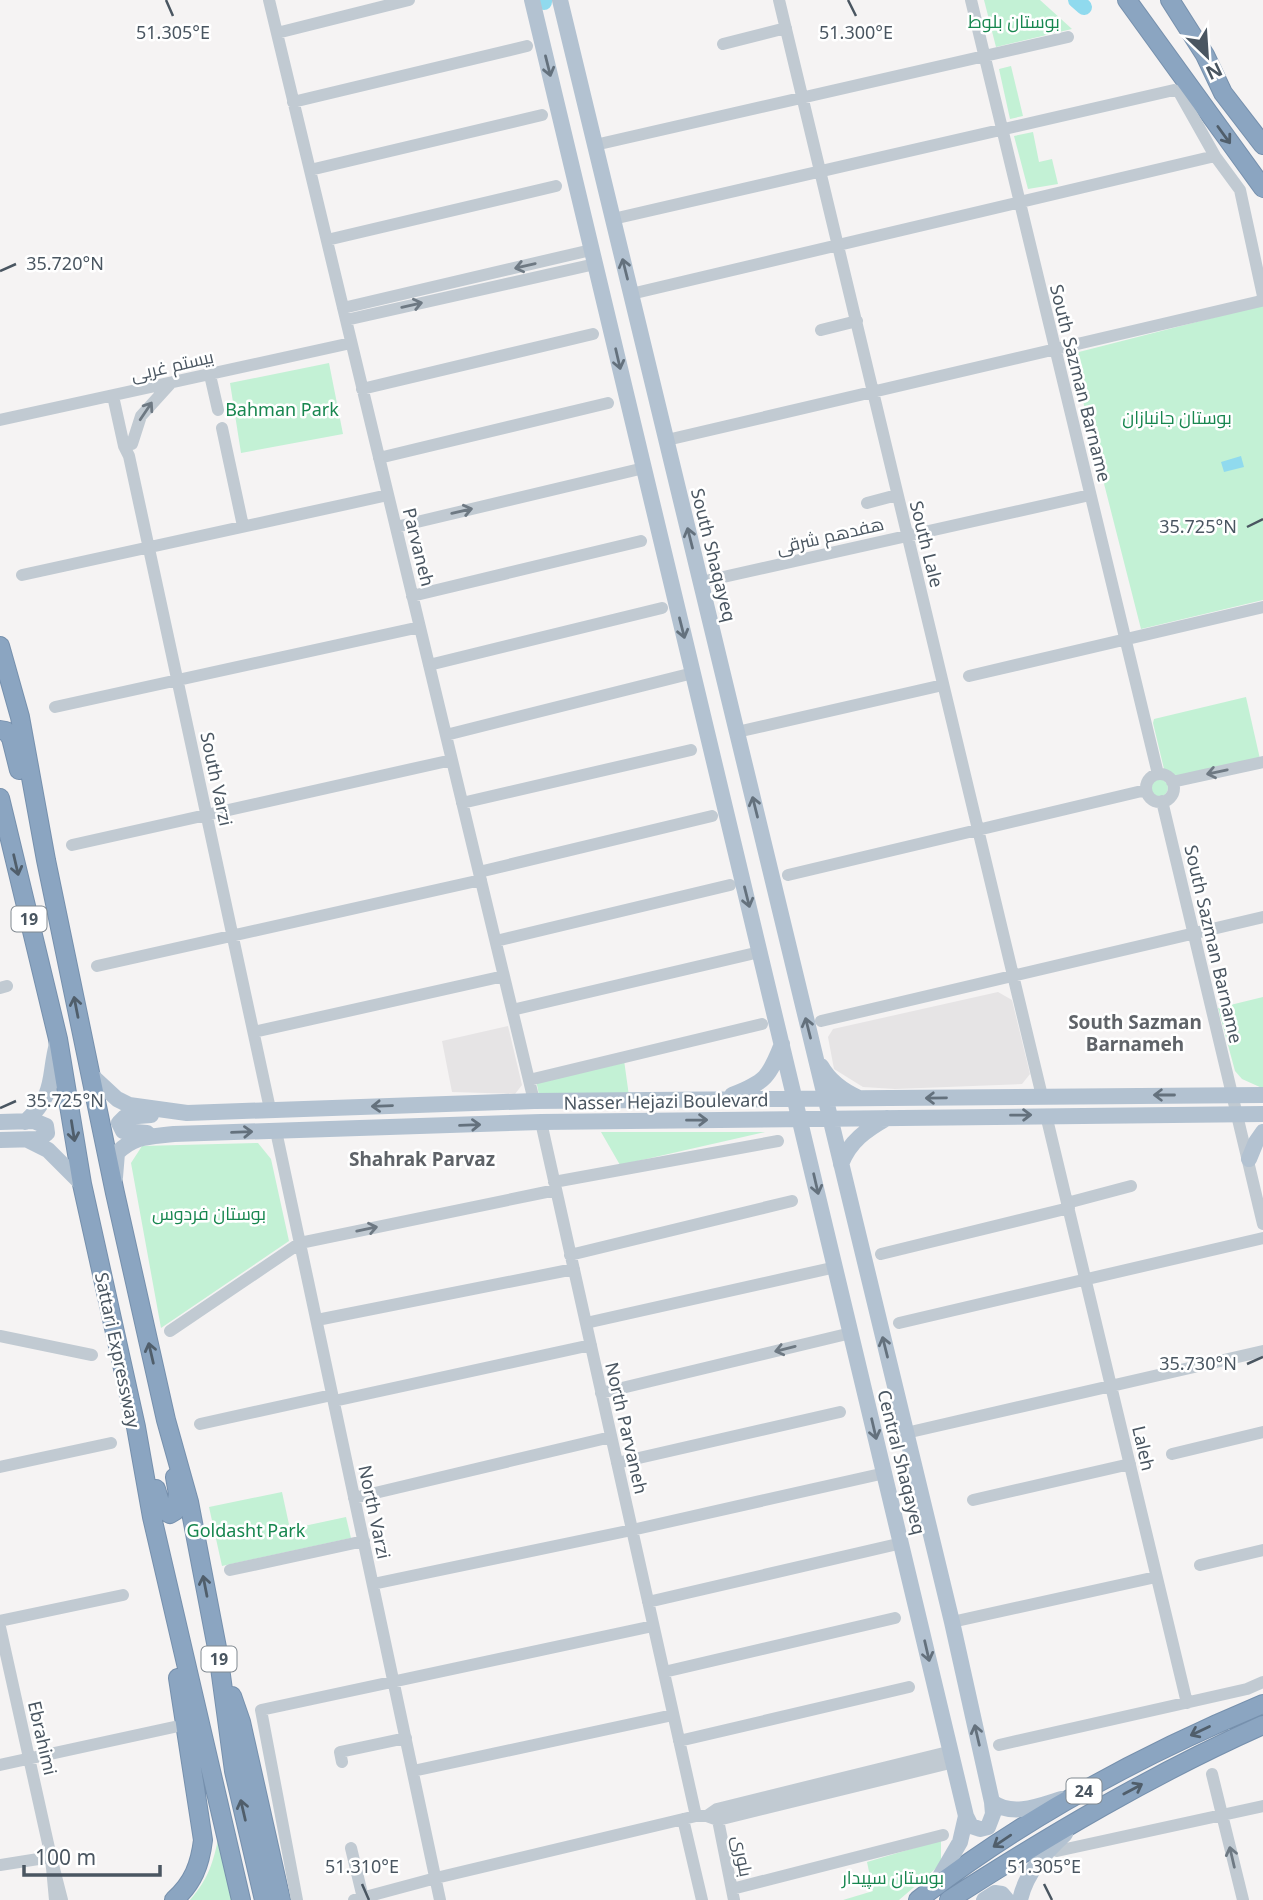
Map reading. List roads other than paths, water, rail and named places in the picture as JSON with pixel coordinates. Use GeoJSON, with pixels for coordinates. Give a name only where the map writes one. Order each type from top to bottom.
{"type":"FeatureCollection","features":[{"type":"Feature","properties":{"kind":"highway"},"geometry":{"type":"LineString","coordinates":[[1127,0],[1263,188]]}},
{"type":"Feature","properties":{"kind":"highway"},"geometry":{"type":"LineString","coordinates":[[1158,0],[1263,145]]}},
{"type":"Feature","properties":{"kind":"highway"},"geometry":{"type":"LineString","coordinates":[[1170,0],[1205,55],[1223,93]]}},
{"type":"Feature","properties":{"kind":"highway","name":"19"},"geometry":{"type":"LineString","coordinates":[[0,646],[20,717],[46,860],[114,1193]]}},
{"type":"Feature","properties":{"kind":"highway"},"geometry":{"type":"LineString","coordinates":[[0,681],[4,701],[0,709]]}},
{"type":"Feature","properties":{"kind":"highway"},"geometry":{"type":"LineString","coordinates":[[0,730],[6,731],[11,738],[28,813],[46,860]]}},
{"type":"Feature","properties":{"kind":"highway","name":"Sattari Expressway"},"geometry":{"type":"LineString","coordinates":[[0,798],[58,1039],[82,1184],[179,1640],[241,1900]]}},
{"type":"Feature","properties":{"kind":"highway","name":"Sattari Expressway"},"geometry":{"type":"LineString","coordinates":[[114,1193],[166,1420],[189,1502],[218,1653],[234,1771],[264,1900]]}},
{"type":"Feature","properties":{"kind":"highway"},"geometry":{"type":"LineString","coordinates":[[135,1427],[150,1458],[162,1509],[170,1514],[175,1511],[178,1494],[166,1420]]}},
{"type":"Feature","properties":{"kind":"highway"},"geometry":{"type":"LineString","coordinates":[[174,1900],[192,1880],[200,1864],[204,1840],[177,1672],[179,1640]]}},
{"type":"Feature","properties":{"kind":"highway"},"geometry":{"type":"LineString","coordinates":[[218,1653],[241,1722],[281,1900]]}},
{"type":"Feature","properties":{"kind":"highway","name":"24"},"geometry":{"type":"LineString","coordinates":[[918,1900],[1026,1824],[1080,1793],[1198,1731],[1263,1704]]}},
{"type":"Feature","properties":{"kind":"highway","name":"24"},"geometry":{"type":"LineString","coordinates":[[949,1900],[1082,1816],[1199,1754],[1263,1725]]}},
{"type":"Feature","properties":{"kind":"main road"},"geometry":{"type":"LineString","coordinates":[[532,0],[588,258],[644,468],[800,1118]]}},
{"type":"Feature","properties":{"kind":"main road","name":"South Shaqayeq"},"geometry":{"type":"LineString","coordinates":[[560,0],[830,1118]]}},
{"type":"Feature","properties":{"kind":"main road"},"geometry":{"type":"LineString","coordinates":[[25,1122],[47,1098],[51,1063],[58,1039]]}},
{"type":"Feature","properties":{"kind":"main road"},"geometry":{"type":"LineString","coordinates":[[720,1099],[758,1086],[768,1075],[782,1044]]}},
{"type":"Feature","properties":{"kind":"main road"},"geometry":{"type":"LineString","coordinates":[[815,1056],[833,1082],[862,1099]]}},
{"type":"Feature","properties":{"kind":"main road","name":"Nasser Hejazi Boulevard"},"geometry":{"type":"LineString","coordinates":[[90,1074],[117,1099],[129,1105],[187,1113],[534,1101],[1263,1095]]}},
{"type":"Feature","properties":{"kind":"main road"},"geometry":{"type":"LineString","coordinates":[[174,1134],[123,1131],[119,1123],[120,1119],[130,1116],[187,1113]]}},
{"type":"Feature","properties":{"kind":"main road","name":"Nasser Hejazi Boulevard"},"geometry":{"type":"LineString","coordinates":[[114,1193],[117,1153],[120,1149],[136,1138],[174,1134],[541,1122],[1263,1114]]}},
{"type":"Feature","properties":{"kind":"main road"},"geometry":{"type":"LineString","coordinates":[[841,1164],[856,1139],[889,1117]]}},
{"type":"Feature","properties":{"kind":"main road","name":"Central Shaqayeq"},"geometry":{"type":"LineString","coordinates":[[800,1118],[966,1816]]}},
{"type":"Feature","properties":{"kind":"main road","name":"Central Shaqayeq"},"geometry":{"type":"LineString","coordinates":[[830,1118],[992,1802]]}},
{"type":"Feature","properties":{"kind":"main road"},"geometry":{"type":"LineString","coordinates":[[0,1122],[43,1123],[47,1133],[39,1139],[0,1140]]}},
{"type":"Feature","properties":{"kind":"main road"},"geometry":{"type":"LineString","coordinates":[[1249,1159],[1263,1132]]}},
{"type":"Feature","properties":{"kind":"main road"},"geometry":{"type":"LineString","coordinates":[[26,1139],[48,1150],[82,1184]]}},
{"type":"Feature","properties":{"kind":"main road"},"geometry":{"type":"LineString","coordinates":[[966,1816],[971,1826],[980,1829],[988,1827],[993,1814],[992,1802],[1016,1810],[1032,1808],[1080,1793]]}},
{"type":"Feature","properties":{"kind":"main road"},"geometry":{"type":"LineString","coordinates":[[932,1889],[960,1842],[966,1816]]}},
{"type":"Feature","properties":{"kind":"main road"},"geometry":{"type":"LineString","coordinates":[[1020,1900],[1031,1873],[1044,1854],[1082,1816]]}},
{"type":"Feature","properties":{"kind":"main road"},"geometry":{"type":"LineString","coordinates":[[984,1900],[995,1893],[1002,1894],[1007,1900]]}},
{"type":"Feature","properties":{"kind":"street","name":"Parvaneh"},"geometry":{"type":"LineString","coordinates":[[269,0],[534,1101]]}},
{"type":"Feature","properties":{"kind":"street"},"geometry":{"type":"LineString","coordinates":[[277,33],[409,0]]}},
{"type":"Feature","properties":{"kind":"street","name":"South Lale"},"geometry":{"type":"LineString","coordinates":[[779,0],[1042,1096]]}},
{"type":"Feature","properties":{"kind":"street","name":"South Sazman Barname"},"geometry":{"type":"LineString","coordinates":[[971,0],[1158,774]]}},
{"type":"Feature","properties":{"kind":"street"},"geometry":{"type":"LineString","coordinates":[[723,44],[786,28]]}},
{"type":"Feature","properties":{"kind":"street"},"geometry":{"type":"LineString","coordinates":[[595,145],[1068,37]]}},
{"type":"Feature","properties":{"kind":"street"},"geometry":{"type":"LineString","coordinates":[[293,102],[527,46]]}},
{"type":"Feature","properties":{"kind":"street"},"geometry":{"type":"LineString","coordinates":[[613,219],[1174,90],[1179,92],[1214,156],[1240,190],[1263,299],[667,440]]}},
{"type":"Feature","properties":{"kind":"street"},"geometry":{"type":"LineString","coordinates":[[310,170],[542,115]]}},
{"type":"Feature","properties":{"kind":"street"},"geometry":{"type":"LineString","coordinates":[[631,294],[1214,156]]}},
{"type":"Feature","properties":{"kind":"street"},"geometry":{"type":"LineString","coordinates":[[327,240],[556,186]]}},
{"type":"Feature","properties":{"kind":"street"},"geometry":{"type":"LineString","coordinates":[[344,314],[588,258]]}},
{"type":"Feature","properties":{"kind":"street"},"geometry":{"type":"LineString","coordinates":[[821,330],[857,321]]}},
{"type":"Feature","properties":{"kind":"street"},"geometry":{"type":"LineString","coordinates":[[362,389],[593,334]]}},
{"type":"Feature","properties":{"kind":"street","name":"بیستم غربی"},"geometry":{"type":"LineString","coordinates":[[0,420],[351,343]]}},
{"type":"Feature","properties":{"kind":"street"},"geometry":{"type":"LineString","coordinates":[[210,375],[218,410]]}},
{"type":"Feature","properties":{"kind":"street"},"geometry":{"type":"LineString","coordinates":[[131,450],[141,416],[170,384]]}},
{"type":"Feature","properties":{"kind":"street","name":"South Varzi"},"geometry":{"type":"LineString","coordinates":[[118,396],[124,446],[131,450],[149,547],[270,1109]]}},
{"type":"Feature","properties":{"kind":"street"},"geometry":{"type":"LineString","coordinates":[[379,458],[608,403]]}},
{"type":"Feature","properties":{"kind":"street"},"geometry":{"type":"LineString","coordinates":[[222,428],[243,526]]}},
{"type":"Feature","properties":{"kind":"street"},"geometry":{"type":"LineString","coordinates":[[396,527],[644,468]]}},
{"type":"Feature","properties":{"kind":"street"},"geometry":{"type":"LineString","coordinates":[[22,575],[388,495]]}},
{"type":"Feature","properties":{"kind":"street"},"geometry":{"type":"LineString","coordinates":[[867,503],[897,495]]}},
{"type":"Feature","properties":{"kind":"street","name":"هفدهم شرقی"},"geometry":{"type":"LineString","coordinates":[[701,582],[1090,495]]}},
{"type":"Feature","properties":{"kind":"street"},"geometry":{"type":"LineString","coordinates":[[412,596],[641,541]]}},
{"type":"Feature","properties":{"kind":"street"},"geometry":{"type":"LineString","coordinates":[[969,676],[1263,607]]}},
{"type":"Feature","properties":{"kind":"street"},"geometry":{"type":"LineString","coordinates":[[429,665],[662,608]]}},
{"type":"Feature","properties":{"kind":"street"},"geometry":{"type":"LineString","coordinates":[[55,707],[420,627]]}},
{"type":"Feature","properties":{"kind":"street"},"geometry":{"type":"LineString","coordinates":[[446,735],[693,673]]}},
{"type":"Feature","properties":{"kind":"street"},"geometry":{"type":"LineString","coordinates":[[737,732],[943,685]]}},
{"type":"Feature","properties":{"kind":"street"},"geometry":{"type":"LineString","coordinates":[[463,803],[691,750]]}},
{"type":"Feature","properties":{"kind":"street"},"geometry":{"type":"LineString","coordinates":[[72,845],[452,760]]}},
{"type":"Feature","properties":{"kind":"street"},"geometry":{"type":"LineString","coordinates":[[1172,782],[1263,762]]}},
{"type":"Feature","properties":{"kind":"street"},"geometry":{"type":"LineString","coordinates":[[1158,774],[1166,776],[1172,782],[1172,794],[1162,801],[1150,797],[1146,790],[1150,778],[1158,774]]}},
{"type":"Feature","properties":{"kind":"street"},"geometry":{"type":"LineString","coordinates":[[788,875],[1146,790]]}},
{"type":"Feature","properties":{"kind":"street","name":"South Sazman Barname"},"geometry":{"type":"LineString","coordinates":[[1162,801],[1263,1224]]}},
{"type":"Feature","properties":{"kind":"street"},"geometry":{"type":"LineString","coordinates":[[97,966],[480,876],[712,816]]}},
{"type":"Feature","properties":{"kind":"street"},"geometry":{"type":"LineString","coordinates":[[496,941],[730,885]]}},
{"type":"Feature","properties":{"kind":"street"},"geometry":{"type":"LineString","coordinates":[[821,1021],[1263,917]]}},
{"type":"Feature","properties":{"kind":"street"},"geometry":{"type":"LineString","coordinates":[[512,1010],[751,954]]}},
{"type":"Feature","properties":{"kind":"street"},"geometry":{"type":"LineString","coordinates":[[254,1032],[504,976]]}},
{"type":"Feature","properties":{"kind":"street"},"geometry":{"type":"LineString","coordinates":[[529,1080],[762,1024]]}},
{"type":"Feature","properties":{"kind":"street","name":"Laleh"},"geometry":{"type":"LineString","coordinates":[[1046,1115],[1186,1703]]}},
{"type":"Feature","properties":{"kind":"street","name":"North Parvaneh"},"geometry":{"type":"LineString","coordinates":[[541,1122],[679,1741]]}},
{"type":"Feature","properties":{"kind":"street","name":"North Varzi"},"geometry":{"type":"LineString","coordinates":[[276,1131],[440,1900]]}},
{"type":"Feature","properties":{"kind":"street"},"geometry":{"type":"LineString","coordinates":[[170,1332],[300,1243],[555,1186],[778,1141]]}},
{"type":"Feature","properties":{"kind":"street"},"geometry":{"type":"LineString","coordinates":[[881,1254],[1131,1186]]}},
{"type":"Feature","properties":{"kind":"street"},"geometry":{"type":"LineString","coordinates":[[570,1255],[792,1201]]}},
{"type":"Feature","properties":{"kind":"street"},"geometry":{"type":"LineString","coordinates":[[899,1323],[1263,1238]]}},
{"type":"Feature","properties":{"kind":"street"},"geometry":{"type":"LineString","coordinates":[[586,1323],[836,1267]]}},
{"type":"Feature","properties":{"kind":"street"},"geometry":{"type":"LineString","coordinates":[[317,1320],[573,1269]]}},
{"type":"Feature","properties":{"kind":"street"},"geometry":{"type":"LineString","coordinates":[[601,1393],[851,1333]]}},
{"type":"Feature","properties":{"kind":"street"},"geometry":{"type":"LineString","coordinates":[[0,1336],[92,1355]]}},
{"type":"Feature","properties":{"kind":"street"},"geometry":{"type":"LineString","coordinates":[[200,1424],[590,1345]]}},
{"type":"Feature","properties":{"kind":"street"},"geometry":{"type":"LineString","coordinates":[[906,1433],[1263,1351]]}},
{"type":"Feature","properties":{"kind":"street"},"geometry":{"type":"LineString","coordinates":[[617,1463],[840,1412]]}},
{"type":"Feature","properties":{"kind":"street"},"geometry":{"type":"LineString","coordinates":[[1172,1454],[1263,1432]]}},
{"type":"Feature","properties":{"kind":"street"},"geometry":{"type":"LineString","coordinates":[[354,1497],[611,1437]]}},
{"type":"Feature","properties":{"kind":"street"},"geometry":{"type":"LineString","coordinates":[[0,1467],[111,1443]]}},
{"type":"Feature","properties":{"kind":"street"},"geometry":{"type":"LineString","coordinates":[[973,1500],[1130,1464]]}},
{"type":"Feature","properties":{"kind":"street"},"geometry":{"type":"LineString","coordinates":[[373,1584],[632,1530],[885,1473]]}},
{"type":"Feature","properties":{"kind":"street"},"geometry":{"type":"LineString","coordinates":[[230,1570],[364,1541]]}},
{"type":"Feature","properties":{"kind":"street"},"geometry":{"type":"LineString","coordinates":[[648,1602],[902,1543]]}},
{"type":"Feature","properties":{"kind":"street"},"geometry":{"type":"LineString","coordinates":[[1200,1565],[1263,1550]]}},
{"type":"Feature","properties":{"kind":"street"},"geometry":{"type":"LineString","coordinates":[[951,1622],[1156,1577]]}},
{"type":"Feature","properties":{"kind":"street"},"geometry":{"type":"LineString","coordinates":[[0,1621],[123,1595]]}},
{"type":"Feature","properties":{"kind":"street"},"geometry":{"type":"LineString","coordinates":[[664,1672],[895,1618]]}},
{"type":"Feature","properties":{"kind":"street"},"geometry":{"type":"LineString","coordinates":[[297,1900],[261,1710],[653,1626]]}},
{"type":"Feature","properties":{"kind":"street","name":"Ebrahimi"},"geometry":{"type":"LineString","coordinates":[[0,1627],[51,1857]]}},
{"type":"Feature","properties":{"kind":"street"},"geometry":{"type":"LineString","coordinates":[[999,1745],[1247,1689],[1263,1682]]}},
{"type":"Feature","properties":{"kind":"street"},"geometry":{"type":"LineString","coordinates":[[679,1741],[909,1687]]}},
{"type":"Feature","properties":{"kind":"street"},"geometry":{"type":"LineString","coordinates":[[413,1771],[673,1716]]}},
{"type":"Feature","properties":{"kind":"street"},"geometry":{"type":"LineString","coordinates":[[0,1765],[174,1727]]}},
{"type":"Feature","properties":{"kind":"street"},"geometry":{"type":"LineString","coordinates":[[342,1762],[340,1752],[406,1738]]}},
{"type":"Feature","properties":{"kind":"street","name":"بلوری"},"geometry":{"type":"LineString","coordinates":[[679,1741],[733,1895]]}},
{"type":"Feature","properties":{"kind":"street"},"geometry":{"type":"LineString","coordinates":[[351,1848],[358,1899],[436,1878],[953,1757]]}},
{"type":"Feature","properties":{"kind":"street"},"geometry":{"type":"LineString","coordinates":[[1212,1774],[1242,1900]]}},
{"type":"Feature","properties":{"kind":"street"},"geometry":{"type":"LineString","coordinates":[[1057,1851],[1263,1806]]}},
{"type":"Feature","properties":{"kind":"street"},"geometry":{"type":"LineString","coordinates":[[702,1900],[704,1816]]}},
{"type":"Feature","properties":{"kind":"street"},"geometry":{"type":"LineString","coordinates":[[733,1895],[943,1835]]}},
{"type":"Feature","properties":{"kind":"street"},"geometry":{"type":"LineString","coordinates":[[0,1865],[51,1857]]}},
{"type":"Feature","properties":{"kind":"street"},"geometry":{"type":"LineString","coordinates":[[51,1857],[55,1900]]}},
{"type":"Feature","properties":{"kind":"street"},"geometry":{"type":"LineString","coordinates":[[51,1857],[62,1900]]}},
{"type":"Feature","properties":{"kind":"water"},"geometry":{"type":"Polygon","coordinates":[[[1241,456],[1244,467],[1224,472],[1221,462],[1241,456]]]}},
{"type":"Feature","properties":{"kind":"waterway"},"geometry":{"type":"LineString","coordinates":[[1076,0],[1084,7]]}},
{"type":"Feature","properties":{"kind":"district","name":"South Sazman Barnameh"},"geometry":{"type":"Point","coordinates":[1135,1033]}},
{"type":"Feature","properties":{"kind":"district","name":"Shahrak Parvaz"},"geometry":{"type":"Point","coordinates":[422,1159]}},
{"type":"Feature","properties":{"kind":"park label","name":"بوستان بلوط"},"geometry":{"type":"Point","coordinates":[1014,21]}},
{"type":"Feature","properties":{"kind":"park label","name":"Bahman Park"},"geometry":{"type":"Point","coordinates":[282,409]}},
{"type":"Feature","properties":{"kind":"park label","name":"بوستان جانبازان"},"geometry":{"type":"Point","coordinates":[1177,417]}},
{"type":"Feature","properties":{"kind":"park label","name":"بوستان فردوس"},"geometry":{"type":"Point","coordinates":[209,1213]}},
{"type":"Feature","properties":{"kind":"park label","name":"Goldasht Park"},"geometry":{"type":"Point","coordinates":[246,1530]}},
{"type":"Feature","properties":{"kind":"park label","name":"بوستان سپیدار"},"geometry":{"type":"Point","coordinates":[893,1877]}}]}
